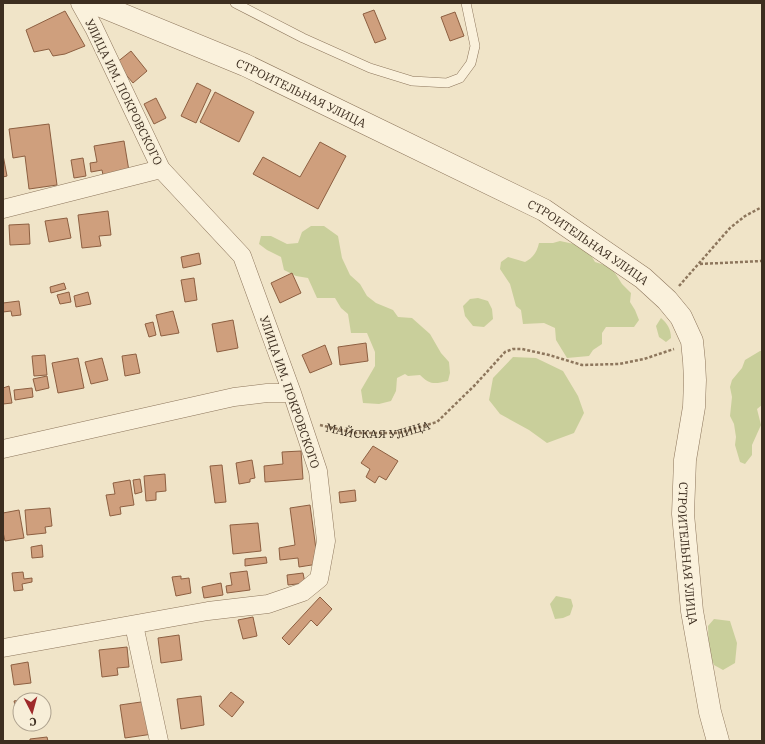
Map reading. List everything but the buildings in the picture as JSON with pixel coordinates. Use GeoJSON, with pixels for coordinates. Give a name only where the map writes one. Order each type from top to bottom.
{"type":"FeatureCollection","features":[{"type":"Feature","properties":{"kind":"street","name":"УЛИЦА ИМ. ПОКРОВСКОГО"},"geometry":{"type":"LineString","coordinates":[[3,648],[208,611],[268,604],[303,592],[320,579],[326,541],[318,472],[292,392],[242,256],[161,169],[94,28],[80,3]]}},
{"type":"Feature","properties":{"kind":"street","name":"СТРОИТЕЛЬНАЯ УЛИЦА"},"geometry":{"type":"LineString","coordinates":[[94,3],[245,65],[544,210],[643,278],[667,300],[681,317],[692,341],[695,387],[694,407],[685,460],[683,514],[692,611],[710,712],[718,741]]}},
{"type":"Feature","properties":{"kind":"street"},"geometry":{"type":"LineString","coordinates":[[3,209],[161,169]]}},
{"type":"Feature","properties":{"kind":"street"},"geometry":{"type":"LineString","coordinates":[[3,449],[234,397],[292,392]]}},
{"type":"Feature","properties":{"kind":"street"},"geometry":{"type":"LineString","coordinates":[[134,625],[159,741]]}},
{"type":"Feature","properties":{"kind":"lane"},"geometry":{"type":"LineString","coordinates":[[236,3],[303,38],[370,68],[412,81],[447,83],[460,78],[472,63],[475,46],[466,3]]}},
{"type":"Feature","properties":{"kind":"path"},"geometry":{"type":"LineString","coordinates":[[667,300],[730,228],[745,216],[762,207]]}},
{"type":"Feature","properties":{"kind":"path"},"geometry":{"type":"LineString","coordinates":[[699,264],[762,261]]}},
{"type":"Feature","properties":{"kind":"path","name":"МАЙСКАЯ УЛИЦА"},"geometry":{"type":"LineString","coordinates":[[314,424],[355,433],[399,433],[437,422],[475,385],[505,352],[513,349],[529,350],[582,365],[619,364],[668,352],[692,341]]}},
{"type":"Feature","properties":{"kind":"green space"},"geometry":{"type":"Polygon","coordinates":[[[311,226],[324,226],[338,236],[342,258],[350,275],[360,284],[367,296],[376,303],[393,310],[398,317],[412,318],[430,334],[441,353],[449,362],[450,373],[448,381],[432,383],[420,375],[408,376],[405,374],[397,378],[396,391],[391,401],[379,404],[363,403],[361,390],[375,366],[375,352],[367,333],[351,333],[348,314],[341,308],[335,298],[317,298],[308,278],[296,276],[284,270],[281,257],[259,244],[261,236],[271,236],[287,244],[298,243],[302,232],[311,226]]]}},
{"type":"Feature","properties":{"kind":"green space"},"geometry":{"type":"Polygon","coordinates":[[[560,241],[574,244],[588,250],[595,262],[608,266],[615,273],[622,284],[631,293],[630,302],[639,320],[634,327],[606,327],[602,333],[602,344],[593,350],[589,356],[567,358],[556,340],[555,328],[544,323],[523,324],[521,310],[516,306],[510,284],[500,269],[501,262],[508,257],[525,262],[534,254],[539,243],[553,243],[560,241]]]}},
{"type":"Feature","properties":{"kind":"green space"},"geometry":{"type":"Polygon","coordinates":[[[478,298],[488,301],[492,309],[493,319],[484,327],[473,326],[465,316],[463,306],[470,299],[478,298]]]}},
{"type":"Feature","properties":{"kind":"green space"},"geometry":{"type":"Polygon","coordinates":[[[661,318],[667,324],[670,332],[671,338],[666,342],[659,337],[656,326],[661,318]]]}},
{"type":"Feature","properties":{"kind":"green space"},"geometry":{"type":"Polygon","coordinates":[[[762,351],[762,405],[757,409],[761,425],[752,445],[752,455],[745,464],[740,462],[735,445],[736,437],[734,424],[730,416],[732,397],[730,387],[732,380],[742,368],[745,360],[762,351]]]}},
{"type":"Feature","properties":{"kind":"green space"},"geometry":{"type":"Polygon","coordinates":[[[513,357],[536,358],[563,371],[578,396],[584,413],[574,433],[547,443],[529,430],[500,414],[489,400],[493,378],[513,357]]]}},
{"type":"Feature","properties":{"kind":"green space"},"geometry":{"type":"Polygon","coordinates":[[[556,596],[571,599],[573,606],[570,615],[555,619],[550,604],[556,596]]]}},
{"type":"Feature","properties":{"kind":"green space"},"geometry":{"type":"Polygon","coordinates":[[[714,619],[730,621],[737,643],[735,663],[723,670],[714,665],[709,654],[708,626],[714,619]]]}}]}
